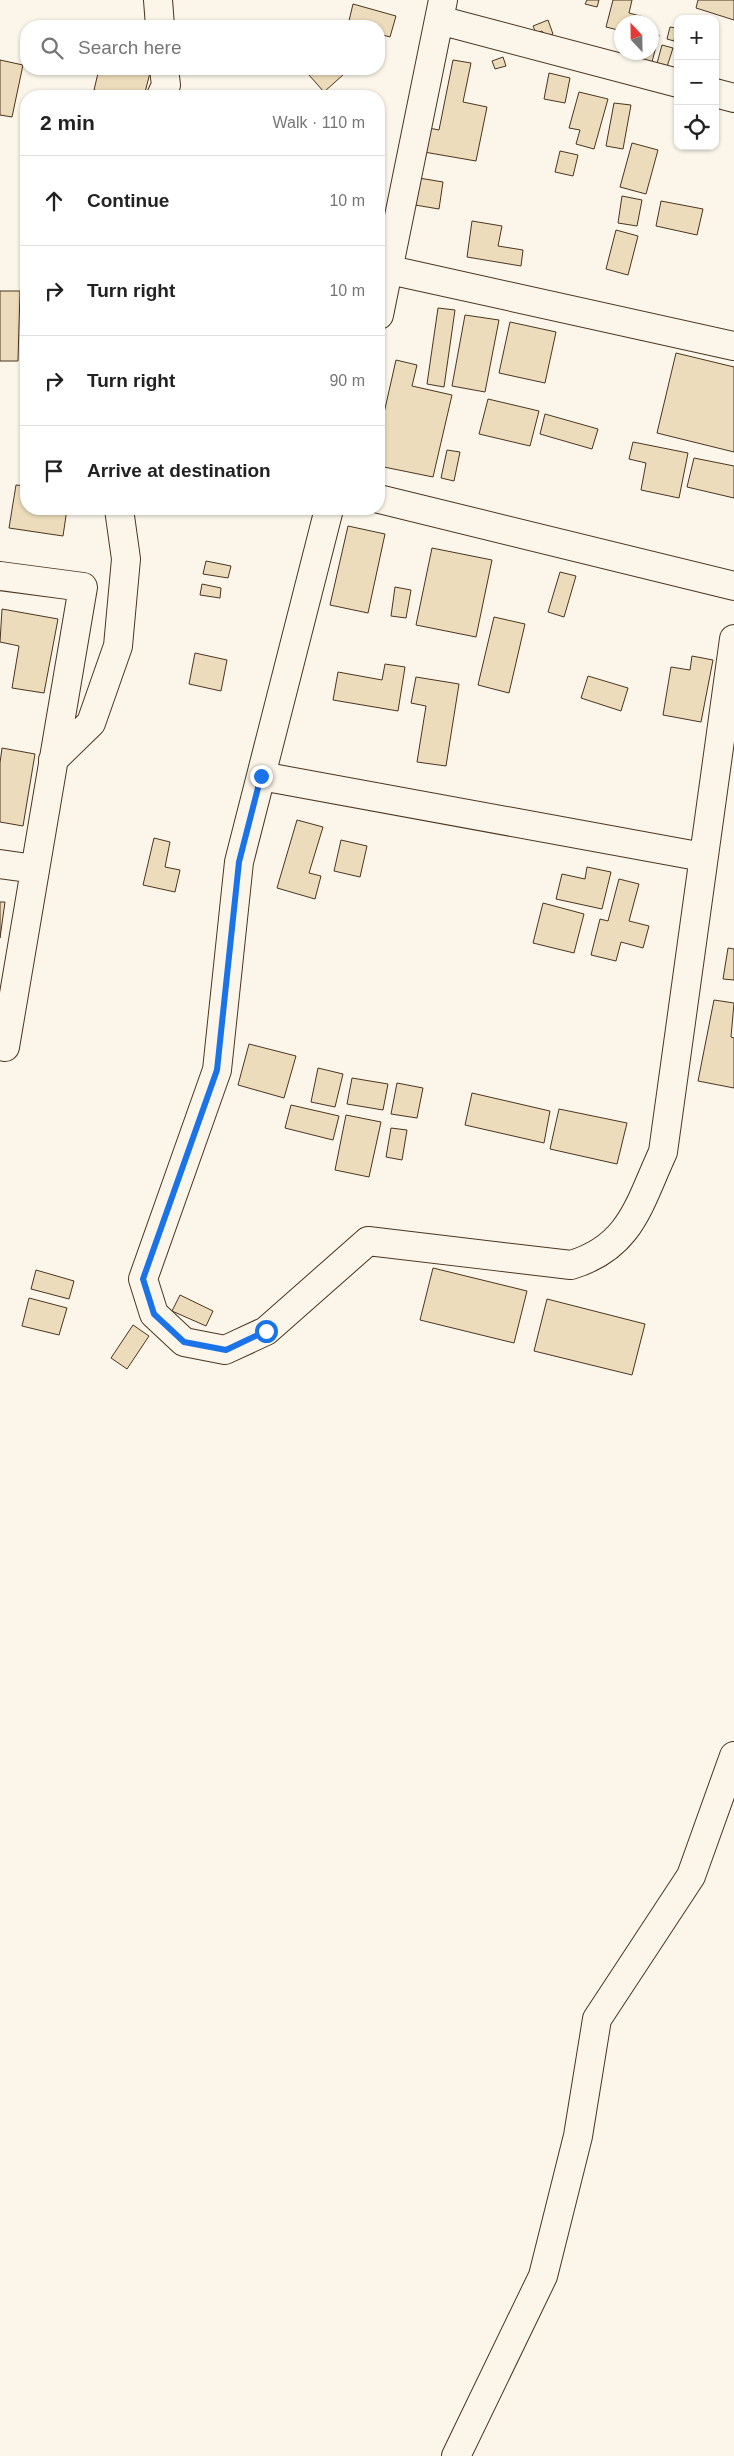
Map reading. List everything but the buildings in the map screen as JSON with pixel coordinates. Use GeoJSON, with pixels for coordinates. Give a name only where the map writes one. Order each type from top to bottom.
{"type":"FeatureCollection","features":[{"type":"Feature","properties":{"kind":"street"},"geometry":{"type":"LineString","coordinates":[[158,0],[160,20]]}},
{"type":"Feature","properties":{"kind":"street"},"geometry":{"type":"LineString","coordinates":[[385,290],[441,10],[674,82]]}},
{"type":"Feature","properties":{"kind":"street"},"geometry":{"type":"LineString","coordinates":[[164,90],[166,85],[165,75]]}},
{"type":"Feature","properties":{"kind":"street"},"geometry":{"type":"LineString","coordinates":[[719,94],[734,98]]}},
{"type":"Feature","properties":{"kind":"street"},"geometry":{"type":"LineString","coordinates":[[390,270],[734,346]]}},
{"type":"Feature","properties":{"kind":"street"},"geometry":{"type":"LineString","coordinates":[[385,500],[734,586]]}},
{"type":"Feature","properties":{"kind":"street"},"geometry":{"type":"LineString","coordinates":[[53,760],[91,723],[118,646],[126,559],[120,515]]}},
{"type":"Feature","properties":{"kind":"street"},"geometry":{"type":"LineString","coordinates":[[327,515],[239,862],[217,1070],[143,1279],[154,1314],[184,1342],[226,1350],[266,1331],[368,1241],[571,1266],[603,1253],[618,1240],[629,1224],[663,1152],[734,638]]}},
{"type":"Feature","properties":{"kind":"street"},"geometry":{"type":"LineString","coordinates":[[0,576],[84,587],[5,1047],[0,1046]]}},
{"type":"Feature","properties":{"kind":"street"},"geometry":{"type":"LineString","coordinates":[[261,776],[703,857]]}},
{"type":"Feature","properties":{"kind":"street"},"geometry":{"type":"LineString","coordinates":[[0,864],[35,869]]}},
{"type":"Feature","properties":{"kind":"street"},"geometry":{"type":"LineString","coordinates":[[456,2456],[543,2276],[578,2136],[597,2019],[691,1876],[734,1756]]}},
{"type":"Feature","properties":{"kind":"route"},"geometry":{"type":"LineString","coordinates":[[261,776],[239,862],[217,1070],[143,1279],[154,1314],[184,1342],[226,1350],[266,1331]]}}]}
